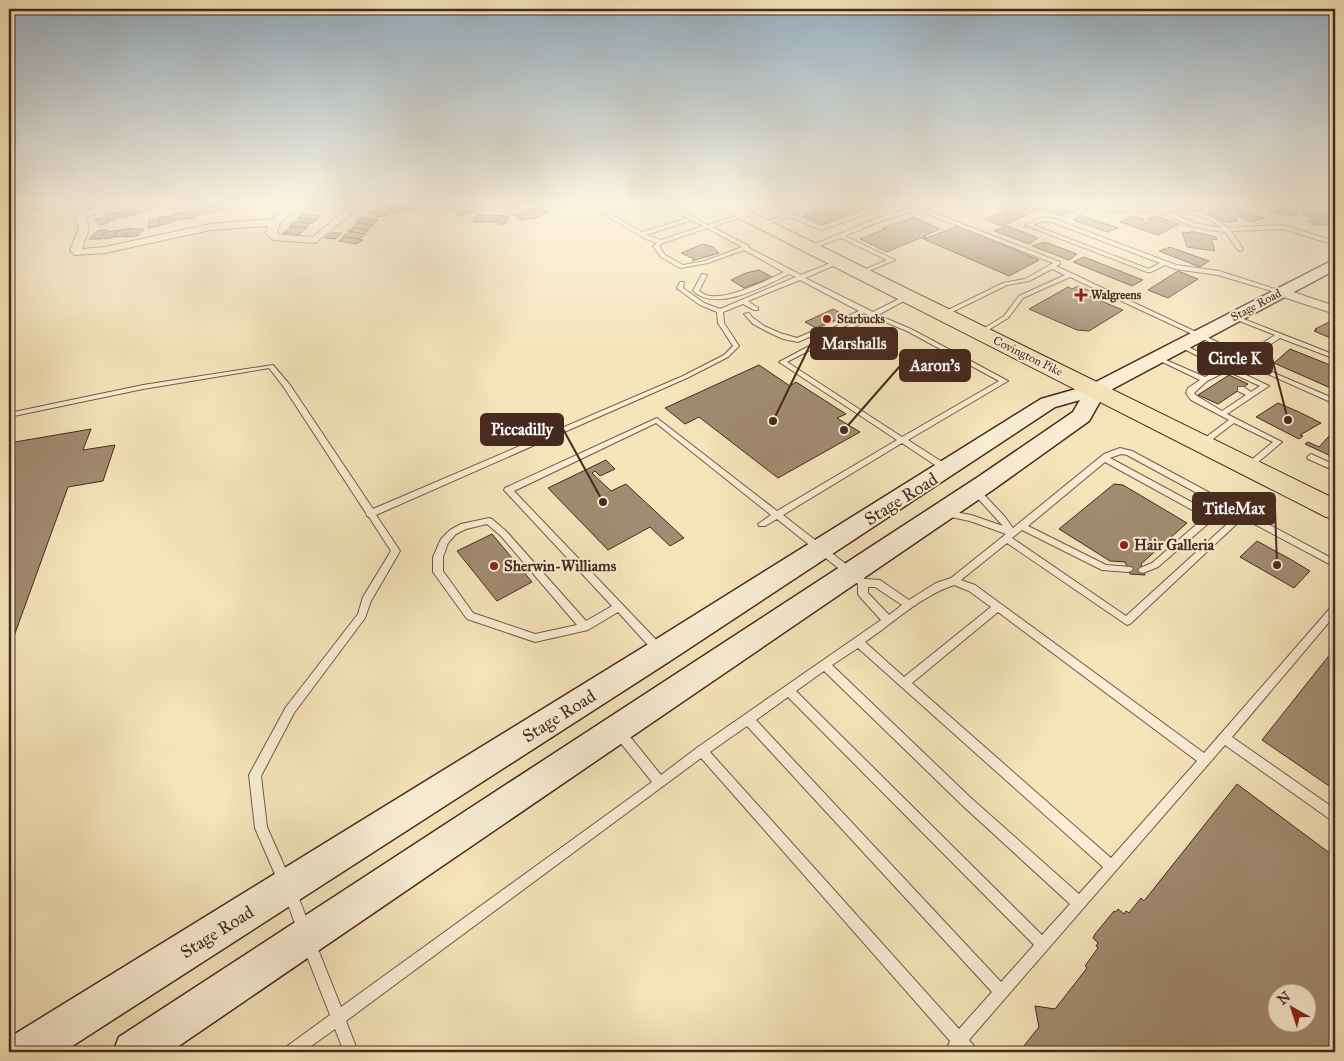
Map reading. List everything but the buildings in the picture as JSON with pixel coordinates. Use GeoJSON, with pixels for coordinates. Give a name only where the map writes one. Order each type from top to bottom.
{"type":"FeatureCollection","features":[{"type":"Feature","properties":{"kind":"main road","name":"Covington Pike"},"geometry":{"type":"LineString","coordinates":[[824,253],[1335,510]]}},
{"type":"Feature","properties":{"kind":"main road","name":"Stage Road"},"geometry":{"type":"LineString","coordinates":[[25,1052],[660,652],[1048,403],[1097,389],[1335,264]]}},
{"type":"Feature","properties":{"kind":"main road","name":"Stage Road"},"geometry":{"type":"LineString","coordinates":[[134,1052],[617,730],[857,578],[941,513],[1081,416],[1097,389]]}},
{"type":"Feature","properties":{"kind":"street"},"geometry":{"type":"LineString","coordinates":[[1281,292],[1335,310]]}},
{"type":"Feature","properties":{"kind":"lane"},"geometry":{"type":"LineString","coordinates":[[661,253],[663,256],[682,267],[706,262],[732,253]]}},
{"type":"Feature","properties":{"kind":"lane"},"geometry":{"type":"LineString","coordinates":[[752,253],[874,316],[909,330],[1004,381],[762,524]]}},
{"type":"Feature","properties":{"kind":"lane"},"geometry":{"type":"LineString","coordinates":[[862,272],[892,260],[876,253]]}},
{"type":"Feature","properties":{"kind":"lane"},"geometry":{"type":"LineString","coordinates":[[944,314],[1005,284],[1027,280],[1058,263],[1031,253]]}},
{"type":"Feature","properties":{"kind":"lane"},"geometry":{"type":"LineString","coordinates":[[1100,253],[1149,271],[1165,263]]}},
{"type":"Feature","properties":{"kind":"lane"},"geometry":{"type":"LineString","coordinates":[[1138,253],[1175,267],[1218,273],[1281,292]]}},
{"type":"Feature","properties":{"kind":"lane"},"geometry":{"type":"LineString","coordinates":[[682,283],[680,288],[702,304],[720,311],[840,261]]}},
{"type":"Feature","properties":{"kind":"lane"},"geometry":{"type":"LineString","coordinates":[[1052,266],[1246,358],[1270,373],[1335,402]]}},
{"type":"Feature","properties":{"kind":"lane"},"geometry":{"type":"LineString","coordinates":[[704,275],[696,291],[704,297],[717,300],[788,272]]}},
{"type":"Feature","properties":{"kind":"lane"},"geometry":{"type":"LineString","coordinates":[[980,332],[1006,317],[1022,297],[1070,275]]}},
{"type":"Feature","properties":{"kind":"lane"},"geometry":{"type":"LineString","coordinates":[[909,296],[874,316],[782,362],[947,469]]}},
{"type":"Feature","properties":{"kind":"lane"},"geometry":{"type":"LineString","coordinates":[[743,301],[756,309],[747,314],[749,318],[768,331],[776,332],[792,340],[803,340],[864,311]]}},
{"type":"Feature","properties":{"kind":"lane"},"geometry":{"type":"LineString","coordinates":[[370,514],[685,377],[726,356],[736,346],[721,323],[720,311]]}},
{"type":"Feature","properties":{"kind":"lane"},"geometry":{"type":"LineString","coordinates":[[1234,317],[1335,357]]}},
{"type":"Feature","properties":{"kind":"lane"},"geometry":{"type":"LineString","coordinates":[[1246,358],[1280,335]]}},
{"type":"Feature","properties":{"kind":"lane"},"geometry":{"type":"LineString","coordinates":[[1180,345],[1265,386],[1222,414]]}},
{"type":"Feature","properties":{"kind":"lane"},"geometry":{"type":"LineString","coordinates":[[1157,358],[1202,382],[1208,389]]}},
{"type":"Feature","properties":{"kind":"lane"},"geometry":{"type":"LineString","coordinates":[[9,415],[143,387],[271,366],[286,385],[396,551],[366,600],[362,615],[290,710],[255,776],[261,828],[288,888],[350,1052]]}},
{"type":"Feature","properties":{"kind":"lane"},"geometry":{"type":"LineString","coordinates":[[1227,368],[1202,382],[1191,390],[1190,394],[1222,414],[1278,442],[1248,466]]}},
{"type":"Feature","properties":{"kind":"lane"},"geometry":{"type":"LineString","coordinates":[[1213,376],[1222,380]]}},
{"type":"Feature","properties":{"kind":"lane"},"geometry":{"type":"LineString","coordinates":[[1241,389],[1252,395]]}},
{"type":"Feature","properties":{"kind":"lane"},"geometry":{"type":"LineString","coordinates":[[1227,398],[1238,404]]}},
{"type":"Feature","properties":{"kind":"lane"},"geometry":{"type":"LineString","coordinates":[[660,652],[508,490],[657,420],[857,578],[877,583],[910,605]]}},
{"type":"Feature","properties":{"kind":"lane"},"geometry":{"type":"LineString","coordinates":[[1202,443],[1234,420]]}},
{"type":"Feature","properties":{"kind":"lane"},"geometry":{"type":"LineString","coordinates":[[291,1052],[702,751],[910,605],[939,586],[954,581],[1105,458],[1120,451],[1129,453],[1335,564]]}},
{"type":"Feature","properties":{"kind":"lane"},"geometry":{"type":"LineString","coordinates":[[1311,457],[1335,468]]}},
{"type":"Feature","properties":{"kind":"lane"},"geometry":{"type":"LineString","coordinates":[[1105,458],[1211,516]]}},
{"type":"Feature","properties":{"kind":"lane"},"geometry":{"type":"LineString","coordinates":[[976,490],[1002,519],[1009,536]]}},
{"type":"Feature","properties":{"kind":"lane"},"geometry":{"type":"LineString","coordinates":[[1143,570],[1155,565],[1225,504]]}},
{"type":"Feature","properties":{"kind":"lane"},"geometry":{"type":"LineString","coordinates":[[941,513],[971,518],[1009,536],[1127,621],[1243,514]]}},
{"type":"Feature","properties":{"kind":"lane"},"geometry":{"type":"LineString","coordinates":[[585,627],[504,534],[488,521],[464,526],[444,540],[438,557],[438,572],[470,616],[535,638],[585,627],[617,608]]}},
{"type":"Feature","properties":{"kind":"lane"},"geometry":{"type":"LineString","coordinates":[[1021,526],[1105,568],[1128,569]]}},
{"type":"Feature","properties":{"kind":"lane"},"geometry":{"type":"LineString","coordinates":[[857,578],[863,594],[888,621]]}},
{"type":"Feature","properties":{"kind":"lane"},"geometry":{"type":"LineString","coordinates":[[954,581],[972,588],[1205,760]]}},
{"type":"Feature","properties":{"kind":"lane"},"geometry":{"type":"LineString","coordinates":[[904,683],[998,607]]}},
{"type":"Feature","properties":{"kind":"lane"},"geometry":{"type":"LineString","coordinates":[[955,1046],[1335,609]]}},
{"type":"Feature","properties":{"kind":"lane"},"geometry":{"type":"LineString","coordinates":[[858,642],[1111,866]]}},
{"type":"Feature","properties":{"kind":"lane"},"geometry":{"type":"LineString","coordinates":[[825,666],[967,802],[1079,903]]}},
{"type":"Feature","properties":{"kind":"lane"},"geometry":{"type":"LineString","coordinates":[[788,691],[1043,944]]}},
{"type":"Feature","properties":{"kind":"lane"},"geometry":{"type":"LineString","coordinates":[[748,719],[1001,992]]}},
{"type":"Feature","properties":{"kind":"lane"},"geometry":{"type":"LineString","coordinates":[[617,730],[660,783]]}},
{"type":"Feature","properties":{"kind":"lane"},"geometry":{"type":"LineString","coordinates":[[1224,738],[1335,816]]}},
{"type":"Feature","properties":{"kind":"lane"},"geometry":{"type":"LineString","coordinates":[[702,751],[955,1046],[970,1052]]}},
{"type":"Feature","properties":{"kind":"place","name":"Walgreens"},"geometry":{"type":"Point","coordinates":[1081,295]}},
{"type":"Feature","properties":{"kind":"place","name":"Starbucks"},"geometry":{"type":"Point","coordinates":[827,319]}},
{"type":"Feature","properties":{"kind":"place","name":"Circle K"},"geometry":{"type":"Point","coordinates":[1288,420]}},
{"type":"Feature","properties":{"kind":"place","name":"Marshalls"},"geometry":{"type":"Point","coordinates":[773,421]}},
{"type":"Feature","properties":{"kind":"place","name":"Aaron's"},"geometry":{"type":"Point","coordinates":[844,430]}},
{"type":"Feature","properties":{"kind":"place","name":"Piccadilly"},"geometry":{"type":"Point","coordinates":[603,502]}},
{"type":"Feature","properties":{"kind":"place","name":"Hair Galleria"},"geometry":{"type":"Point","coordinates":[1124,545]}},
{"type":"Feature","properties":{"kind":"place","name":"TitleMax"},"geometry":{"type":"Point","coordinates":[1277,565]}},
{"type":"Feature","properties":{"kind":"place","name":"Sherwin-Williams"},"geometry":{"type":"Point","coordinates":[494,566]}}]}
